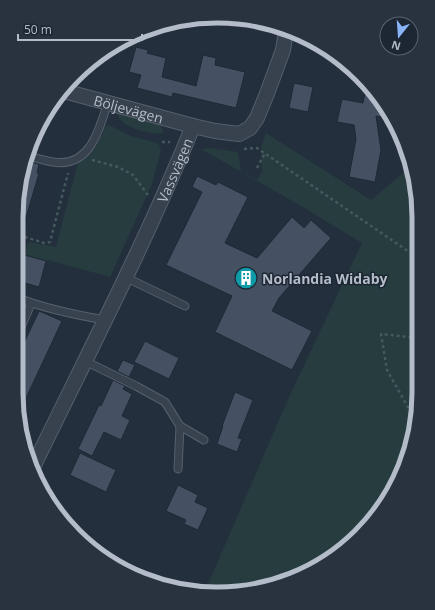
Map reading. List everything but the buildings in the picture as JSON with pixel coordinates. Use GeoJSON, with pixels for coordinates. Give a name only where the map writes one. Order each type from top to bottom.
{"type":"FeatureCollection","features":[{"type":"Feature","properties":{"kind":"street","name":"Vassvägen"},"geometry":{"type":"LineString","coordinates":[[36,461],[126,277],[174,173],[193,126],[239,134],[250,128],[257,118],[268,91],[283,50],[285,35]]}},
{"type":"Feature","properties":{"kind":"street","name":"Böljevägen"},"geometry":{"type":"LineString","coordinates":[[68,92],[193,126]]}},
{"type":"Feature","properties":{"kind":"lane"},"geometry":{"type":"LineString","coordinates":[[32,157],[54,162],[71,162],[85,154],[98,134],[108,102]]}},
{"type":"Feature","properties":{"kind":"lane"},"geometry":{"type":"LineString","coordinates":[[126,277],[185,306]]}},
{"type":"Feature","properties":{"kind":"lane"},"geometry":{"type":"LineString","coordinates":[[23,300],[32,304],[78,316],[105,320]]}},
{"type":"Feature","properties":{"kind":"lane"},"geometry":{"type":"LineString","coordinates":[[23,323],[32,304]]}},
{"type":"Feature","properties":{"kind":"lane"},"geometry":{"type":"LineString","coordinates":[[85,361],[165,402],[180,426],[204,440]]}},
{"type":"Feature","properties":{"kind":"lane"},"geometry":{"type":"LineString","coordinates":[[178,469],[180,426]]}},
{"type":"Feature","properties":{"kind":"path"},"geometry":{"type":"LineString","coordinates":[[162,142],[186,143]]}},
{"type":"Feature","properties":{"kind":"path"},"geometry":{"type":"LineString","coordinates":[[241,150],[257,148],[412,254]]}},
{"type":"Feature","properties":{"kind":"path"},"geometry":{"type":"LineString","coordinates":[[257,168],[265,153]]}},
{"type":"Feature","properties":{"kind":"path"},"geometry":{"type":"LineString","coordinates":[[80,156],[108,164],[133,174],[149,197]]}},
{"type":"Feature","properties":{"kind":"path"},"geometry":{"type":"LineString","coordinates":[[23,236],[44,243],[50,242],[71,162]]}},
{"type":"Feature","properties":{"kind":"path"},"geometry":{"type":"LineString","coordinates":[[409,421],[409,409],[387,370],[381,334],[412,337]]}},
{"type":"Feature","properties":{"kind":"green space"},"geometry":{"type":"Polygon","coordinates":[[[117,110],[143,116],[155,121],[163,129],[163,133],[151,133],[135,129],[127,125],[121,121],[117,110]]]}},
{"type":"Feature","properties":{"kind":"green space"},"geometry":{"type":"Polygon","coordinates":[[[109,125],[131,136],[157,143],[161,150],[152,184],[110,277],[25,255],[28,242],[56,247],[78,162],[91,152],[106,126],[109,125]]]}},
{"type":"Feature","properties":{"kind":"green space"},"geometry":{"type":"Polygon","coordinates":[[[266,133],[371,200],[406,171],[412,205],[412,405],[402,455],[392,479],[372,511],[346,539],[315,561],[280,577],[230,587],[207,587],[289,397],[362,243],[201,149],[209,148],[238,152],[241,171],[257,180],[262,171],[261,148],[266,133]]]}},
{"type":"Feature","properties":{"kind":"place","name":"Norlandia Widaby"},"geometry":{"type":"Point","coordinates":[246,278]}}]}
